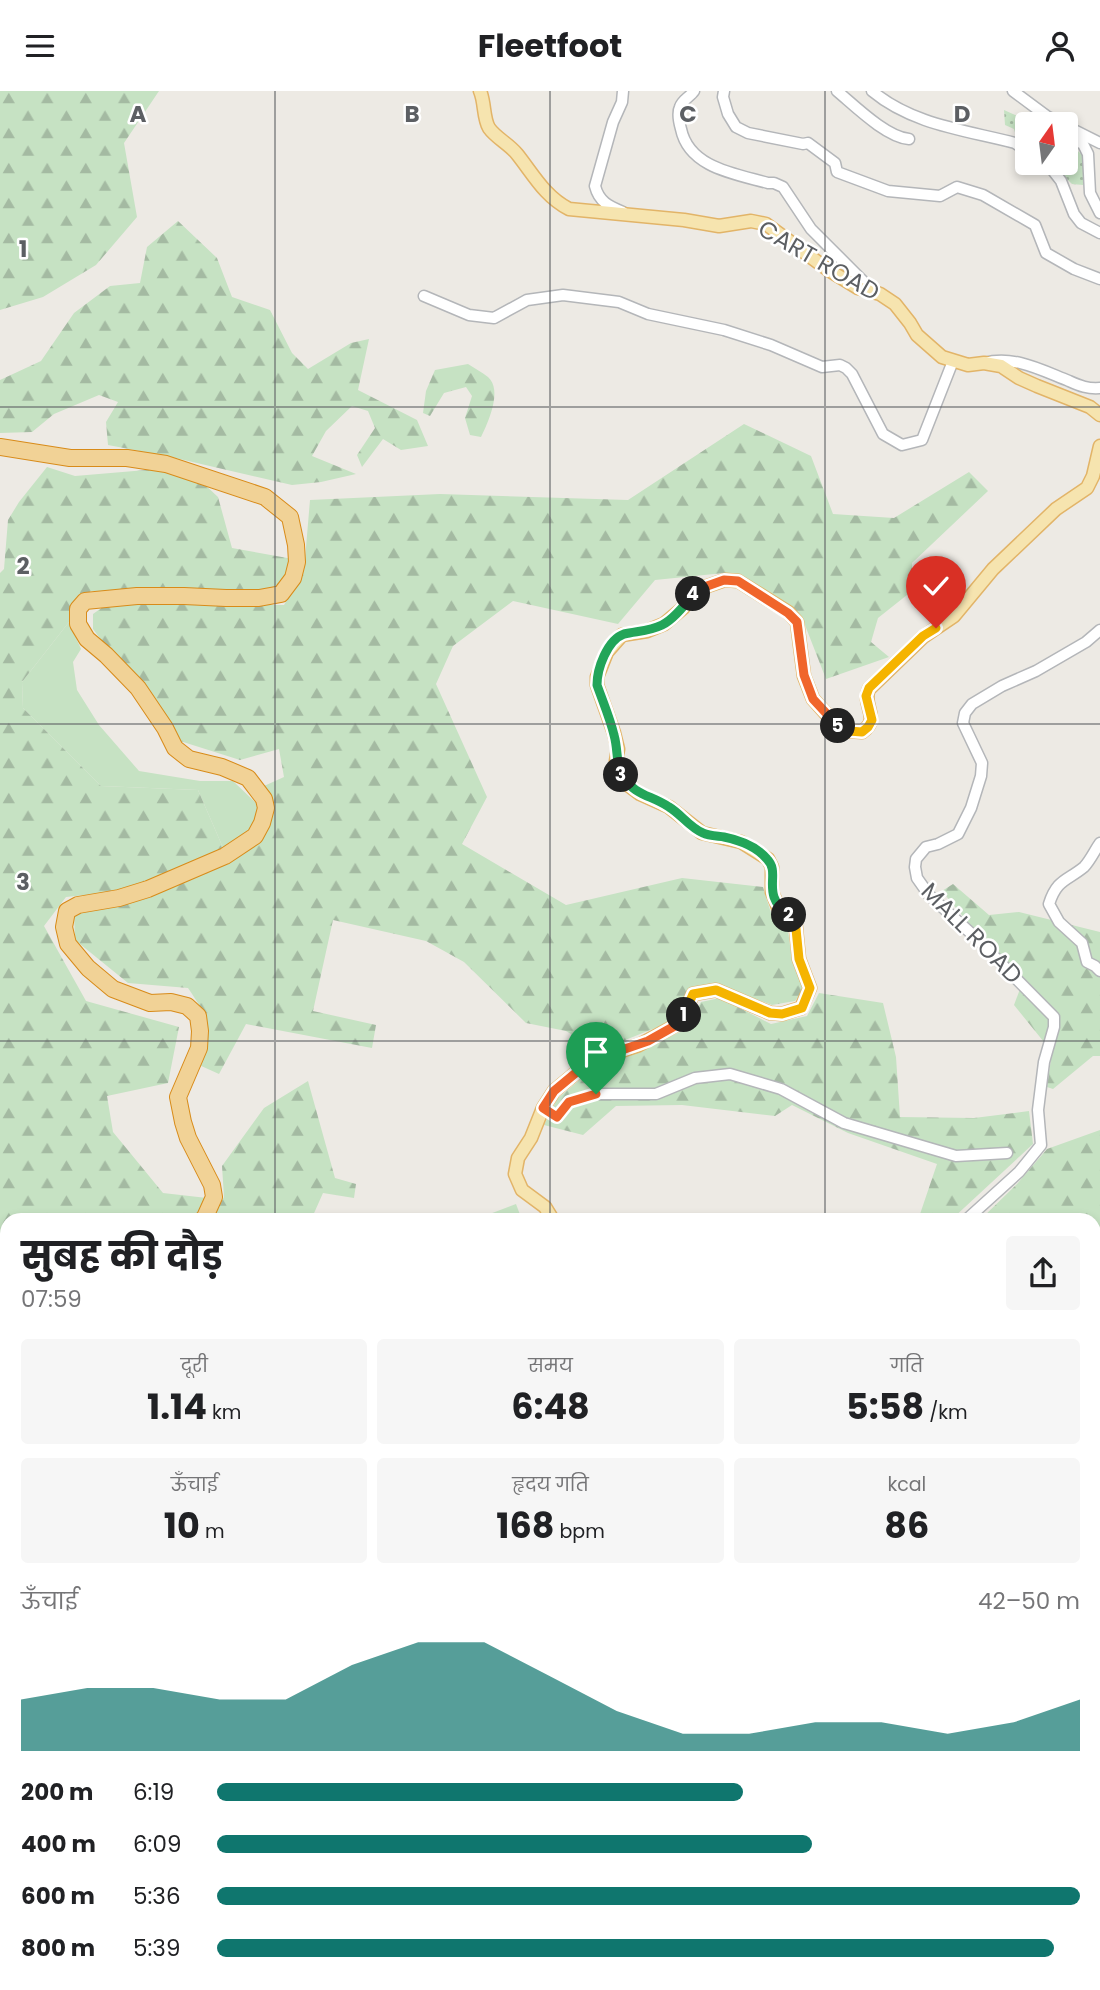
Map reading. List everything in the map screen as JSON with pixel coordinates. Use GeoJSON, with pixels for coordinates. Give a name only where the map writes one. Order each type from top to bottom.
{"type":"FeatureCollection","features":[{"type":"Feature","properties":{"kind":"highway"},"geometry":{"type":"LineString","coordinates":[[0,447],[71,458],[127,458],[166,464],[265,497],[290,517],[297,562],[293,578],[281,594],[226,599],[137,596],[85,601],[78,609],[78,624],[87,639],[138,688],[158,716],[175,748],[189,759],[222,767],[248,778],[264,799],[266,808],[255,836],[225,856],[148,889],[120,898],[78,905],[67,911],[64,927],[68,944],[88,968],[113,989],[150,1003],[171,1002],[187,1006],[198,1016],[201,1031],[199,1048],[178,1097],[188,1138],[212,1185],[214,1197],[207,1213]]}},
{"type":"Feature","properties":{"kind":"main road","name":"CART ROAD"},"geometry":{"type":"LineString","coordinates":[[480,91],[485,120],[490,129],[517,154],[551,199],[569,209],[629,216],[719,226],[751,221],[766,224],[827,269],[858,288],[880,294],[895,304],[917,335],[942,357],[953,361]]}},
{"type":"Feature","properties":{"kind":"main road"},"geometry":{"type":"LineString","coordinates":[[953,361],[968,365],[984,363],[1001,366],[1019,378],[1090,407],[1100,415]]}},
{"type":"Feature","properties":{"kind":"main road"},"geometry":{"type":"LineString","coordinates":[[549,1213],[522,1190],[515,1174],[518,1158],[554,1091],[590,1061],[639,1045],[680,1023],[693,994],[716,990],[770,1013],[782,1014],[802,1008],[810,988],[799,959],[795,919],[778,907],[772,892],[772,867],[768,859],[741,842],[702,833],[669,807],[640,794],[628,785],[621,774],[616,761],[618,749],[614,733],[597,685],[600,668],[614,642],[622,635],[647,631],[664,624],[683,608],[696,590],[724,580],[738,581],[788,613],[797,622],[804,675],[813,699],[837,726],[862,732],[872,720],[866,696],[869,688],[923,636],[954,617],[993,569],[1056,509],[1087,488],[1093,476],[1100,446]]}},
{"type":"Feature","properties":{"kind":"street"},"geometry":{"type":"LineString","coordinates":[[623,91],[622,102],[613,122],[595,186],[602,202],[629,216]]}},
{"type":"Feature","properties":{"kind":"street"},"geometry":{"type":"LineString","coordinates":[[694,91],[678,110],[683,141],[695,155],[718,170],[783,187],[811,229],[865,283],[880,294]]}},
{"type":"Feature","properties":{"kind":"street"},"geometry":{"type":"LineString","coordinates":[[724,91],[728,114],[736,127],[748,133],[808,143],[835,163],[837,172],[888,191],[940,196],[957,187],[983,195],[1035,225],[1046,253],[1073,269],[1100,279]]}},
{"type":"Feature","properties":{"kind":"street"},"geometry":{"type":"LineString","coordinates":[[837,91],[888,131],[903,139],[909,139]]}},
{"type":"Feature","properties":{"kind":"street"},"geometry":{"type":"LineString","coordinates":[[872,91],[885,103],[914,118],[1015,143]]}},
{"type":"Feature","properties":{"kind":"street"},"geometry":{"type":"LineString","coordinates":[[1013,91],[1038,112]]}},
{"type":"Feature","properties":{"kind":"street"},"geometry":{"type":"LineString","coordinates":[[1078,132],[1100,144]]}},
{"type":"Feature","properties":{"kind":"street"},"geometry":{"type":"LineString","coordinates":[[1078,141],[1088,153],[1090,193],[1100,213]]}},
{"type":"Feature","properties":{"kind":"street"},"geometry":{"type":"LineString","coordinates":[[1056,175],[1074,214],[1081,223],[1100,233]]}},
{"type":"Feature","properties":{"kind":"street"},"geometry":{"type":"LineString","coordinates":[[424,296],[468,314],[494,318],[527,300],[563,295],[619,302],[648,314],[724,330],[771,345],[822,367],[840,365],[852,375],[883,434],[902,445],[922,440],[953,361]]}},
{"type":"Feature","properties":{"kind":"street"},"geometry":{"type":"LineString","coordinates":[[984,363],[998,359],[1028,364],[1088,389],[1100,388]]}},
{"type":"Feature","properties":{"kind":"street","name":"MALL ROAD"},"geometry":{"type":"LineString","coordinates":[[974,1213],[1019,1172],[1041,1145],[1038,1110],[1044,1062],[1054,1027],[1054,1017],[929,895],[917,878],[916,859],[926,847],[958,834],[971,808],[981,776],[982,763],[963,723],[965,713],[972,704],[1002,686],[1037,671],[1086,642],[1100,630]]}},
{"type":"Feature","properties":{"kind":"street"},"geometry":{"type":"LineString","coordinates":[[1100,843],[1086,865],[1063,879],[1057,886],[1049,904],[1059,922],[1082,943],[1087,962],[1100,971]]}},
{"type":"Feature","properties":{"kind":"street"},"geometry":{"type":"LineString","coordinates":[[543,1108],[557,1117],[569,1102],[596,1094],[656,1094],[695,1078],[730,1074],[781,1089],[844,1123],[956,1156],[1007,1153]]}},
{"type":"Feature","properties":{"kind":"green space"},"geometry":{"type":"Polygon","coordinates":[[[0,91],[159,91],[124,143],[137,217],[96,265],[43,297],[0,310],[0,91]]]}},
{"type":"Feature","properties":{"kind":"green space"},"geometry":{"type":"Polygon","coordinates":[[[1004,110],[1015,115],[1015,133],[1014,129],[1005,125],[1004,110]]]}},
{"type":"Feature","properties":{"kind":"green space"},"geometry":{"type":"Polygon","coordinates":[[[1078,152],[1086,161],[1088,173],[1083,185],[1072,184],[1063,175],[1078,175],[1078,152]]]}},
{"type":"Feature","properties":{"kind":"green space"},"geometry":{"type":"Polygon","coordinates":[[[178,221],[217,258],[232,297],[270,310],[292,353],[308,369],[351,343],[369,339],[358,390],[417,420],[428,446],[401,450],[383,439],[362,467],[357,455],[375,428],[368,411],[352,406],[326,431],[312,456],[356,474],[292,485],[108,445],[106,422],[118,402],[99,395],[54,414],[32,432],[0,433],[0,380],[41,361],[74,313],[110,286],[140,283],[147,247],[178,221]]]}},
{"type":"Feature","properties":{"kind":"green space"},"geometry":{"type":"Polygon","coordinates":[[[468,364],[488,377],[494,390],[493,407],[481,437],[470,435],[465,418],[472,396],[466,387],[444,393],[430,416],[423,413],[426,391],[435,370],[468,364]]]}},
{"type":"Feature","properties":{"kind":"green space"},"geometry":{"type":"Polygon","coordinates":[[[744,424],[811,456],[833,514],[894,518],[969,472],[988,491],[912,563],[912,591],[878,618],[871,642],[889,657],[826,679],[803,620],[742,577],[724,573],[655,580],[618,624],[513,601],[453,646],[436,684],[487,797],[462,844],[566,905],[682,878],[763,887],[771,913],[787,923],[792,960],[804,989],[795,1001],[772,1005],[717,985],[690,990],[675,1020],[598,1051],[566,1031],[526,1023],[464,962],[426,941],[333,920],[313,1011],[376,1025],[372,1048],[246,1024],[219,1074],[199,1065],[206,1041],[207,1024],[188,988],[128,983],[75,940],[74,914],[260,836],[264,786],[284,777],[279,749],[240,760],[180,741],[156,700],[111,653],[93,629],[93,614],[107,604],[284,605],[304,571],[310,500],[440,494],[628,500],[744,424]]]}},
{"type":"Feature","properties":{"kind":"green space"},"geometry":{"type":"Polygon","coordinates":[[[47,467],[75,476],[158,469],[202,482],[218,497],[232,548],[293,559],[284,582],[258,594],[91,591],[71,604],[69,622],[22,682],[23,708],[101,786],[198,790],[224,850],[125,891],[66,897],[44,926],[86,1001],[179,1027],[168,1083],[107,1096],[113,1132],[163,1193],[207,1198],[201,1213],[0,1213],[0,573],[4,569],[8,520],[47,467]]]}},
{"type":"Feature","properties":{"kind":"green space"},"geometry":{"type":"Polygon","coordinates":[[[69,622],[81,649],[73,662],[77,690],[99,725],[139,771],[200,781],[233,781],[258,805],[252,829],[224,850],[198,790],[101,786],[23,708],[22,682],[69,622]]]}},
{"type":"Feature","properties":{"kind":"green space"},"geometry":{"type":"Polygon","coordinates":[[[953,884],[989,915],[1019,912],[1100,932],[1100,1056],[1093,1056],[1053,1089],[1047,1087],[1052,1052],[1014,1005],[1023,981],[975,931],[942,891],[953,884]]]}},
{"type":"Feature","properties":{"kind":"green space"},"geometry":{"type":"Polygon","coordinates":[[[819,993],[883,1003],[896,1057],[900,1117],[974,1118],[1029,1111],[1033,1144],[959,1213],[920,1213],[937,1164],[848,1133],[792,1105],[775,1116],[682,1105],[616,1106],[583,1135],[544,1125],[557,1099],[591,1070],[685,1030],[701,1002],[720,998],[771,1024],[807,1016],[819,993]]]}},
{"type":"Feature","properties":{"kind":"green space"},"geometry":{"type":"Polygon","coordinates":[[[308,1081],[335,1178],[356,1184],[354,1198],[323,1193],[314,1213],[216,1213],[224,1197],[222,1166],[264,1108],[308,1081]]]}},
{"type":"Feature","properties":{"kind":"green space"},"geometry":{"type":"Polygon","coordinates":[[[1100,1130],[1100,1213],[987,1213],[1017,1184],[1047,1149],[1100,1130]]]}},
{"type":"Feature","properties":{"kind":"green space"},"geometry":{"type":"Polygon","coordinates":[[[516,1204],[519,1213],[492,1213],[516,1204]]]}},
{"type":"Feature","properties":{"kind":"route"},"geometry":{"type":"LineString","coordinates":[[596,1094],[569,1102],[557,1117],[543,1108],[554,1091],[590,1061],[639,1045],[680,1023],[693,994],[716,990],[770,1013],[782,1014],[802,1008],[810,988],[799,959],[795,919],[778,907],[772,892],[772,867],[768,859],[741,842],[702,833],[669,807],[640,794],[628,785],[621,774],[616,761],[618,749],[614,733],[597,685],[600,668],[614,642],[622,635],[647,631],[664,624],[683,608],[696,590],[724,580],[738,581],[788,613],[797,622],[800,656],[813,699],[837,726],[862,732],[872,720],[866,696],[869,688],[923,636],[936,628]]}}]}
